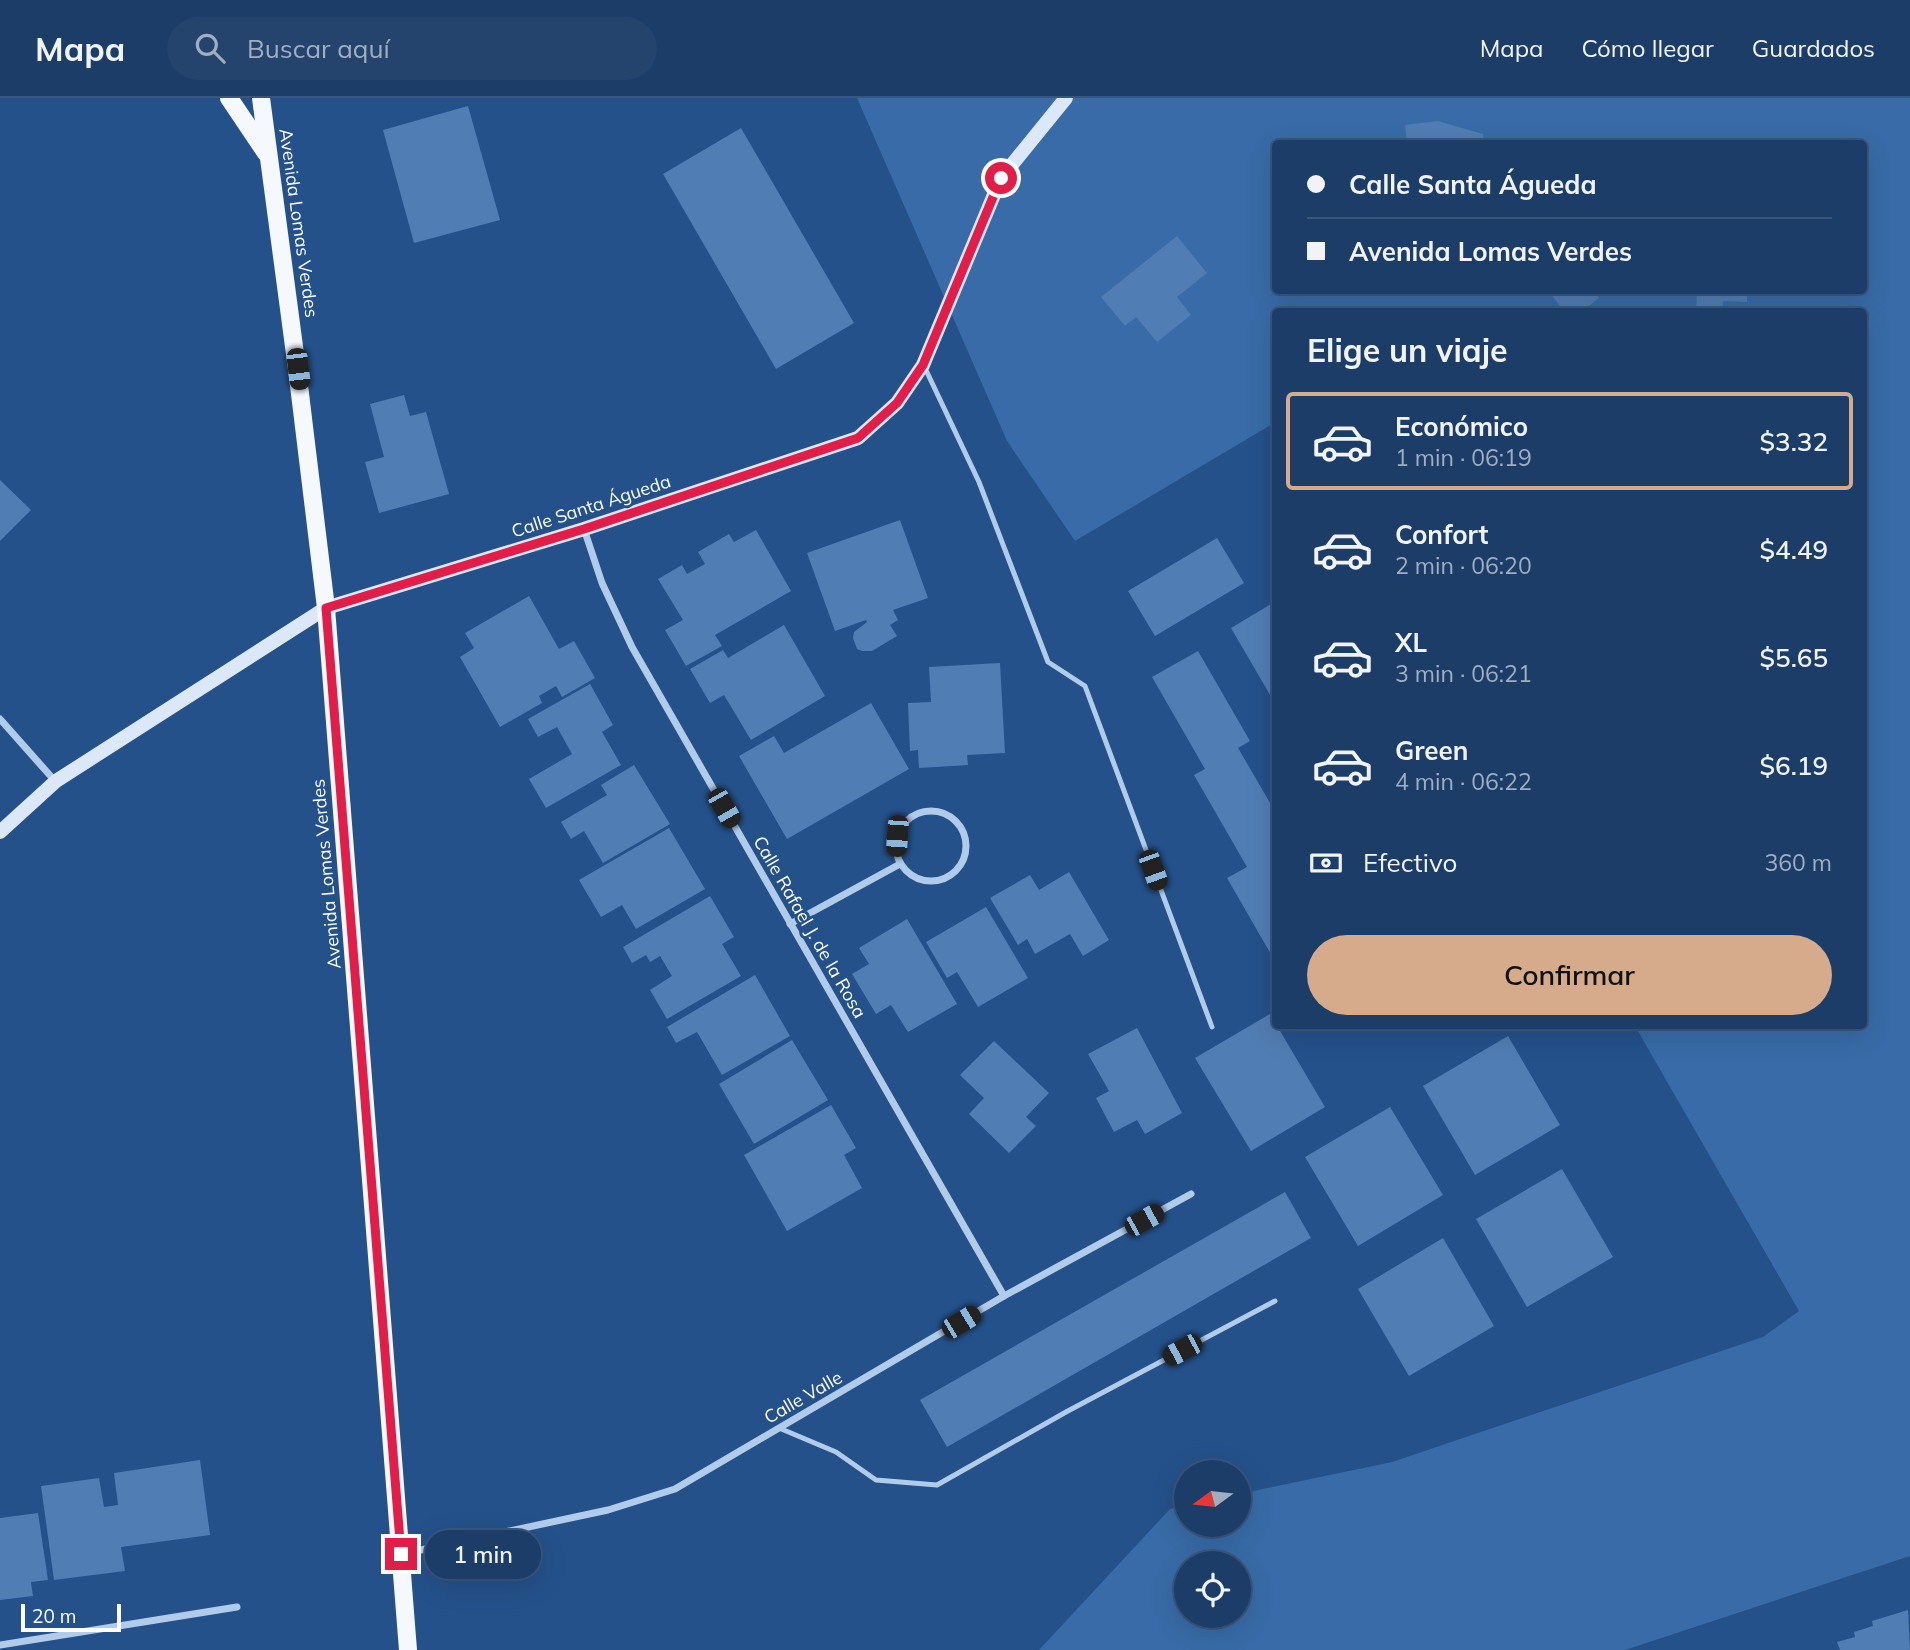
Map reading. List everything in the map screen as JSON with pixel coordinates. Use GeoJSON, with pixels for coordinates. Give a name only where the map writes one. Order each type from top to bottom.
{"type":"FeatureCollection","features":[{"type":"Feature","properties":{"kind":"main road"},"geometry":{"type":"LineString","coordinates":[[229,98],[269,158]]}},
{"type":"Feature","properties":{"kind":"main road","name":"Avenida Lomas Verdes"},"geometry":{"type":"LineString","coordinates":[[261,98],[298,369],[326,608],[408,1650]]}},
{"type":"Feature","properties":{"kind":"main road"},"geometry":{"type":"LineString","coordinates":[[265,131],[272,98]]}},
{"type":"Feature","properties":{"kind":"street","name":"Calle Santa Águeda"},"geometry":{"type":"LineString","coordinates":[[0,832],[56,781],[326,608],[584,529],[858,438],[897,403],[923,365],[1001,178],[1066,98]]}},
{"type":"Feature","properties":{"kind":"street","name":"Calle Rafael J. de la Rosa"},"geometry":{"type":"LineString","coordinates":[[584,529],[602,583],[632,647],[1003,1296]]}},
{"type":"Feature","properties":{"kind":"street"},"geometry":{"type":"LineString","coordinates":[[0,719],[56,781]]}},
{"type":"Feature","properties":{"kind":"street"},"geometry":{"type":"LineString","coordinates":[[940,811],[953,818],[962,829],[966,842],[965,856],[959,869],[949,877],[936,882],[922,881],[909,875],[900,864],[896,850],[897,836],[903,824],[913,815],[940,811]]}},
{"type":"Feature","properties":{"kind":"street"},"geometry":{"type":"LineString","coordinates":[[790,924],[900,864]]}},
{"type":"Feature","properties":{"kind":"street","name":"Calle Valle"},"geometry":{"type":"LineString","coordinates":[[401,1554],[608,1510],[675,1489],[1003,1296],[1191,1194]]}},
{"type":"Feature","properties":{"kind":"street"},"geometry":{"type":"LineString","coordinates":[[0,1645],[237,1607]]}},
{"type":"Feature","properties":{"kind":"lane"},"geometry":{"type":"LineString","coordinates":[[923,365],[979,482],[1048,662],[1085,687],[1212,1027]]}},
{"type":"Feature","properties":{"kind":"lane"},"geometry":{"type":"LineString","coordinates":[[779,1429],[836,1452],[876,1480],[937,1485],[1066,1412],[1275,1301]]}},
{"type":"Feature","properties":{"kind":"shaded area"},"geometry":{"type":"Polygon","coordinates":[[[857,98],[1910,98],[1910,1556],[1625,1650],[1039,1650],[1170,1509],[1174,1508],[1174,1537],[1251,1537],[1251,1491],[1392,1462],[1763,1337],[1799,1311],[1637,1029],[1867,1029],[1867,308],[1272,308],[1272,424],[1075,541],[1007,441],[857,98]]]}},
{"type":"Feature","properties":{"kind":"building"},"geometry":{"type":"Polygon","coordinates":[[[468,106],[500,220],[414,243],[383,130],[468,106]]]}},
{"type":"Feature","properties":{"kind":"building"},"geometry":{"type":"Polygon","coordinates":[[[1438,121],[1483,134],[1484,140],[1407,140],[1405,125],[1438,121]]]}},
{"type":"Feature","properties":{"kind":"building"},"geometry":{"type":"Polygon","coordinates":[[[741,128],[854,323],[776,369],[663,174],[741,128]]]}},
{"type":"Feature","properties":{"kind":"building"},"geometry":{"type":"Polygon","coordinates":[[[1177,236],[1207,273],[1177,297],[1191,315],[1157,342],[1136,317],[1125,326],[1101,297],[1177,236]]]}},
{"type":"Feature","properties":{"kind":"building"},"geometry":{"type":"Polygon","coordinates":[[[1551,294],[1596,294],[1599,298],[1586,308],[1561,308],[1551,294]]]}},
{"type":"Feature","properties":{"kind":"building"},"geometry":{"type":"Polygon","coordinates":[[[1697,294],[1747,294],[1747,302],[1723,301],[1722,308],[1696,308],[1697,294]]]}},
{"type":"Feature","properties":{"kind":"building"},"geometry":{"type":"Polygon","coordinates":[[[404,395],[410,416],[426,412],[449,494],[379,513],[365,462],[384,457],[370,404],[404,395]]]}},
{"type":"Feature","properties":{"kind":"building"},"geometry":{"type":"Polygon","coordinates":[[[0,480],[31,510],[0,541],[0,480]]]}},
{"type":"Feature","properties":{"kind":"building"},"geometry":{"type":"Polygon","coordinates":[[[900,520],[928,598],[893,610],[898,620],[890,625],[897,636],[872,651],[862,651],[857,649],[853,638],[854,632],[867,622],[866,620],[835,631],[807,553],[900,520]]]}},
{"type":"Feature","properties":{"kind":"building"},"geometry":{"type":"Polygon","coordinates":[[[756,530],[791,591],[715,635],[722,646],[686,666],[665,630],[683,620],[658,579],[682,565],[687,574],[705,564],[698,552],[729,534],[734,542],[756,530]]]}},
{"type":"Feature","properties":{"kind":"building"},"geometry":{"type":"Polygon","coordinates":[[[1217,538],[1244,583],[1155,636],[1128,591],[1217,538]]]}},
{"type":"Feature","properties":{"kind":"building"},"geometry":{"type":"Polygon","coordinates":[[[529,596],[559,649],[574,641],[595,678],[562,697],[556,686],[539,696],[542,703],[500,727],[460,657],[474,648],[465,633],[529,596]]]}},
{"type":"Feature","properties":{"kind":"building"},"geometry":{"type":"Polygon","coordinates":[[[1272,603],[1272,698],[1231,628],[1272,603]]]}},
{"type":"Feature","properties":{"kind":"building"},"geometry":{"type":"Polygon","coordinates":[[[784,625],[825,696],[751,740],[724,695],[710,703],[690,669],[723,650],[728,658],[784,625]]]}},
{"type":"Feature","properties":{"kind":"building"},"geometry":{"type":"Polygon","coordinates":[[[1198,651],[1250,741],[1238,748],[1272,806],[1272,956],[1227,878],[1247,867],[1194,775],[1205,769],[1152,677],[1198,651]]]}},
{"type":"Feature","properties":{"kind":"building"},"geometry":{"type":"Polygon","coordinates":[[[1000,663],[1005,753],[967,755],[968,765],[919,768],[918,750],[910,751],[908,703],[931,702],[929,667],[1000,663]]]}},
{"type":"Feature","properties":{"kind":"building"},"geometry":{"type":"Polygon","coordinates":[[[590,684],[613,725],[602,732],[621,765],[546,808],[529,779],[572,754],[557,727],[538,737],[528,719],[590,684]]]}},
{"type":"Feature","properties":{"kind":"building"},"geometry":{"type":"Polygon","coordinates":[[[871,703],[909,769],[787,839],[739,756],[774,736],[784,753],[871,703]]]}},
{"type":"Feature","properties":{"kind":"building"},"geometry":{"type":"Polygon","coordinates":[[[634,765],[670,824],[603,863],[584,831],[571,839],[561,822],[607,795],[601,785],[634,765]]]}},
{"type":"Feature","properties":{"kind":"building"},"geometry":{"type":"Polygon","coordinates":[[[669,828],[705,889],[636,929],[622,905],[601,917],[579,880],[669,828]]]}},
{"type":"Feature","properties":{"kind":"building"},"geometry":{"type":"Polygon","coordinates":[[[1069,872],[1109,940],[1083,956],[1070,934],[1035,954],[1027,939],[1018,945],[990,898],[1030,875],[1039,890],[1069,872]]]}},
{"type":"Feature","properties":{"kind":"building"},"geometry":{"type":"Polygon","coordinates":[[[710,896],[734,937],[722,944],[741,976],[667,1019],[650,990],[672,976],[660,956],[650,962],[646,955],[632,963],[623,947],[710,896]]]}},
{"type":"Feature","properties":{"kind":"building"},"geometry":{"type":"Polygon","coordinates":[[[986,907],[1028,978],[978,1007],[957,972],[947,978],[926,942],[986,907]]]}},
{"type":"Feature","properties":{"kind":"building"},"geometry":{"type":"Polygon","coordinates":[[[907,919],[957,1004],[908,1032],[891,1005],[876,1014],[852,974],[869,964],[859,948],[907,919]]]}},
{"type":"Feature","properties":{"kind":"building"},"geometry":{"type":"Polygon","coordinates":[[[755,975],[790,1036],[722,1075],[697,1032],[676,1043],[667,1027],[755,975]]]}},
{"type":"Feature","properties":{"kind":"building"},"geometry":{"type":"Polygon","coordinates":[[[1270,1014],[1272,1029],[1279,1029],[1325,1107],[1251,1151],[1195,1058],[1270,1014]]]}},
{"type":"Feature","properties":{"kind":"building"},"geometry":{"type":"Polygon","coordinates":[[[1137,1028],[1182,1113],[1145,1134],[1137,1120],[1114,1132],[1096,1098],[1109,1091],[1088,1054],[1137,1028]]]}},
{"type":"Feature","properties":{"kind":"building"},"geometry":{"type":"Polygon","coordinates":[[[1508,1036],[1560,1125],[1475,1175],[1423,1086],[1508,1036]]]}},
{"type":"Feature","properties":{"kind":"building"},"geometry":{"type":"Polygon","coordinates":[[[792,1040],[828,1100],[754,1144],[719,1084],[792,1040]]]}},
{"type":"Feature","properties":{"kind":"building"},"geometry":{"type":"Polygon","coordinates":[[[994,1041],[1049,1093],[1026,1117],[1036,1126],[1009,1153],[969,1114],[984,1098],[960,1075],[994,1041]]]}},
{"type":"Feature","properties":{"kind":"building"},"geometry":{"type":"Polygon","coordinates":[[[831,1105],[856,1148],[844,1155],[862,1188],[787,1231],[744,1155],[831,1105]]]}},
{"type":"Feature","properties":{"kind":"building"},"geometry":{"type":"Polygon","coordinates":[[[1390,1107],[1443,1195],[1358,1246],[1305,1157],[1390,1107]]]}},
{"type":"Feature","properties":{"kind":"building"},"geometry":{"type":"Polygon","coordinates":[[[1562,1169],[1613,1257],[1527,1307],[1476,1219],[1562,1169]]]}},
{"type":"Feature","properties":{"kind":"building"},"geometry":{"type":"Polygon","coordinates":[[[1285,1192],[1311,1238],[947,1447],[920,1400],[1285,1192]]]}},
{"type":"Feature","properties":{"kind":"building"},"geometry":{"type":"Polygon","coordinates":[[[1443,1238],[1494,1326],[1409,1376],[1358,1289],[1443,1238]]]}},
{"type":"Feature","properties":{"kind":"building"},"geometry":{"type":"Polygon","coordinates":[[[200,1460],[210,1535],[121,1547],[125,1571],[54,1580],[41,1486],[99,1478],[104,1507],[118,1505],[114,1473],[200,1460]]]}},
{"type":"Feature","properties":{"kind":"building"},"geometry":{"type":"Polygon","coordinates":[[[38,1513],[48,1580],[31,1582],[33,1596],[0,1600],[0,1518],[38,1513]]]}},
{"type":"Feature","properties":{"kind":"building"},"geometry":{"type":"Polygon","coordinates":[[[1908,1610],[1910,1650],[1840,1650],[1837,1642],[1855,1637],[1854,1632],[1873,1626],[1872,1621],[1908,1610]]]}},
{"type":"Feature","properties":{"kind":"route"},"geometry":{"type":"LineString","coordinates":[[401,1554],[326,608],[584,529],[858,438],[897,403],[923,365],[1001,178]]}}]}
